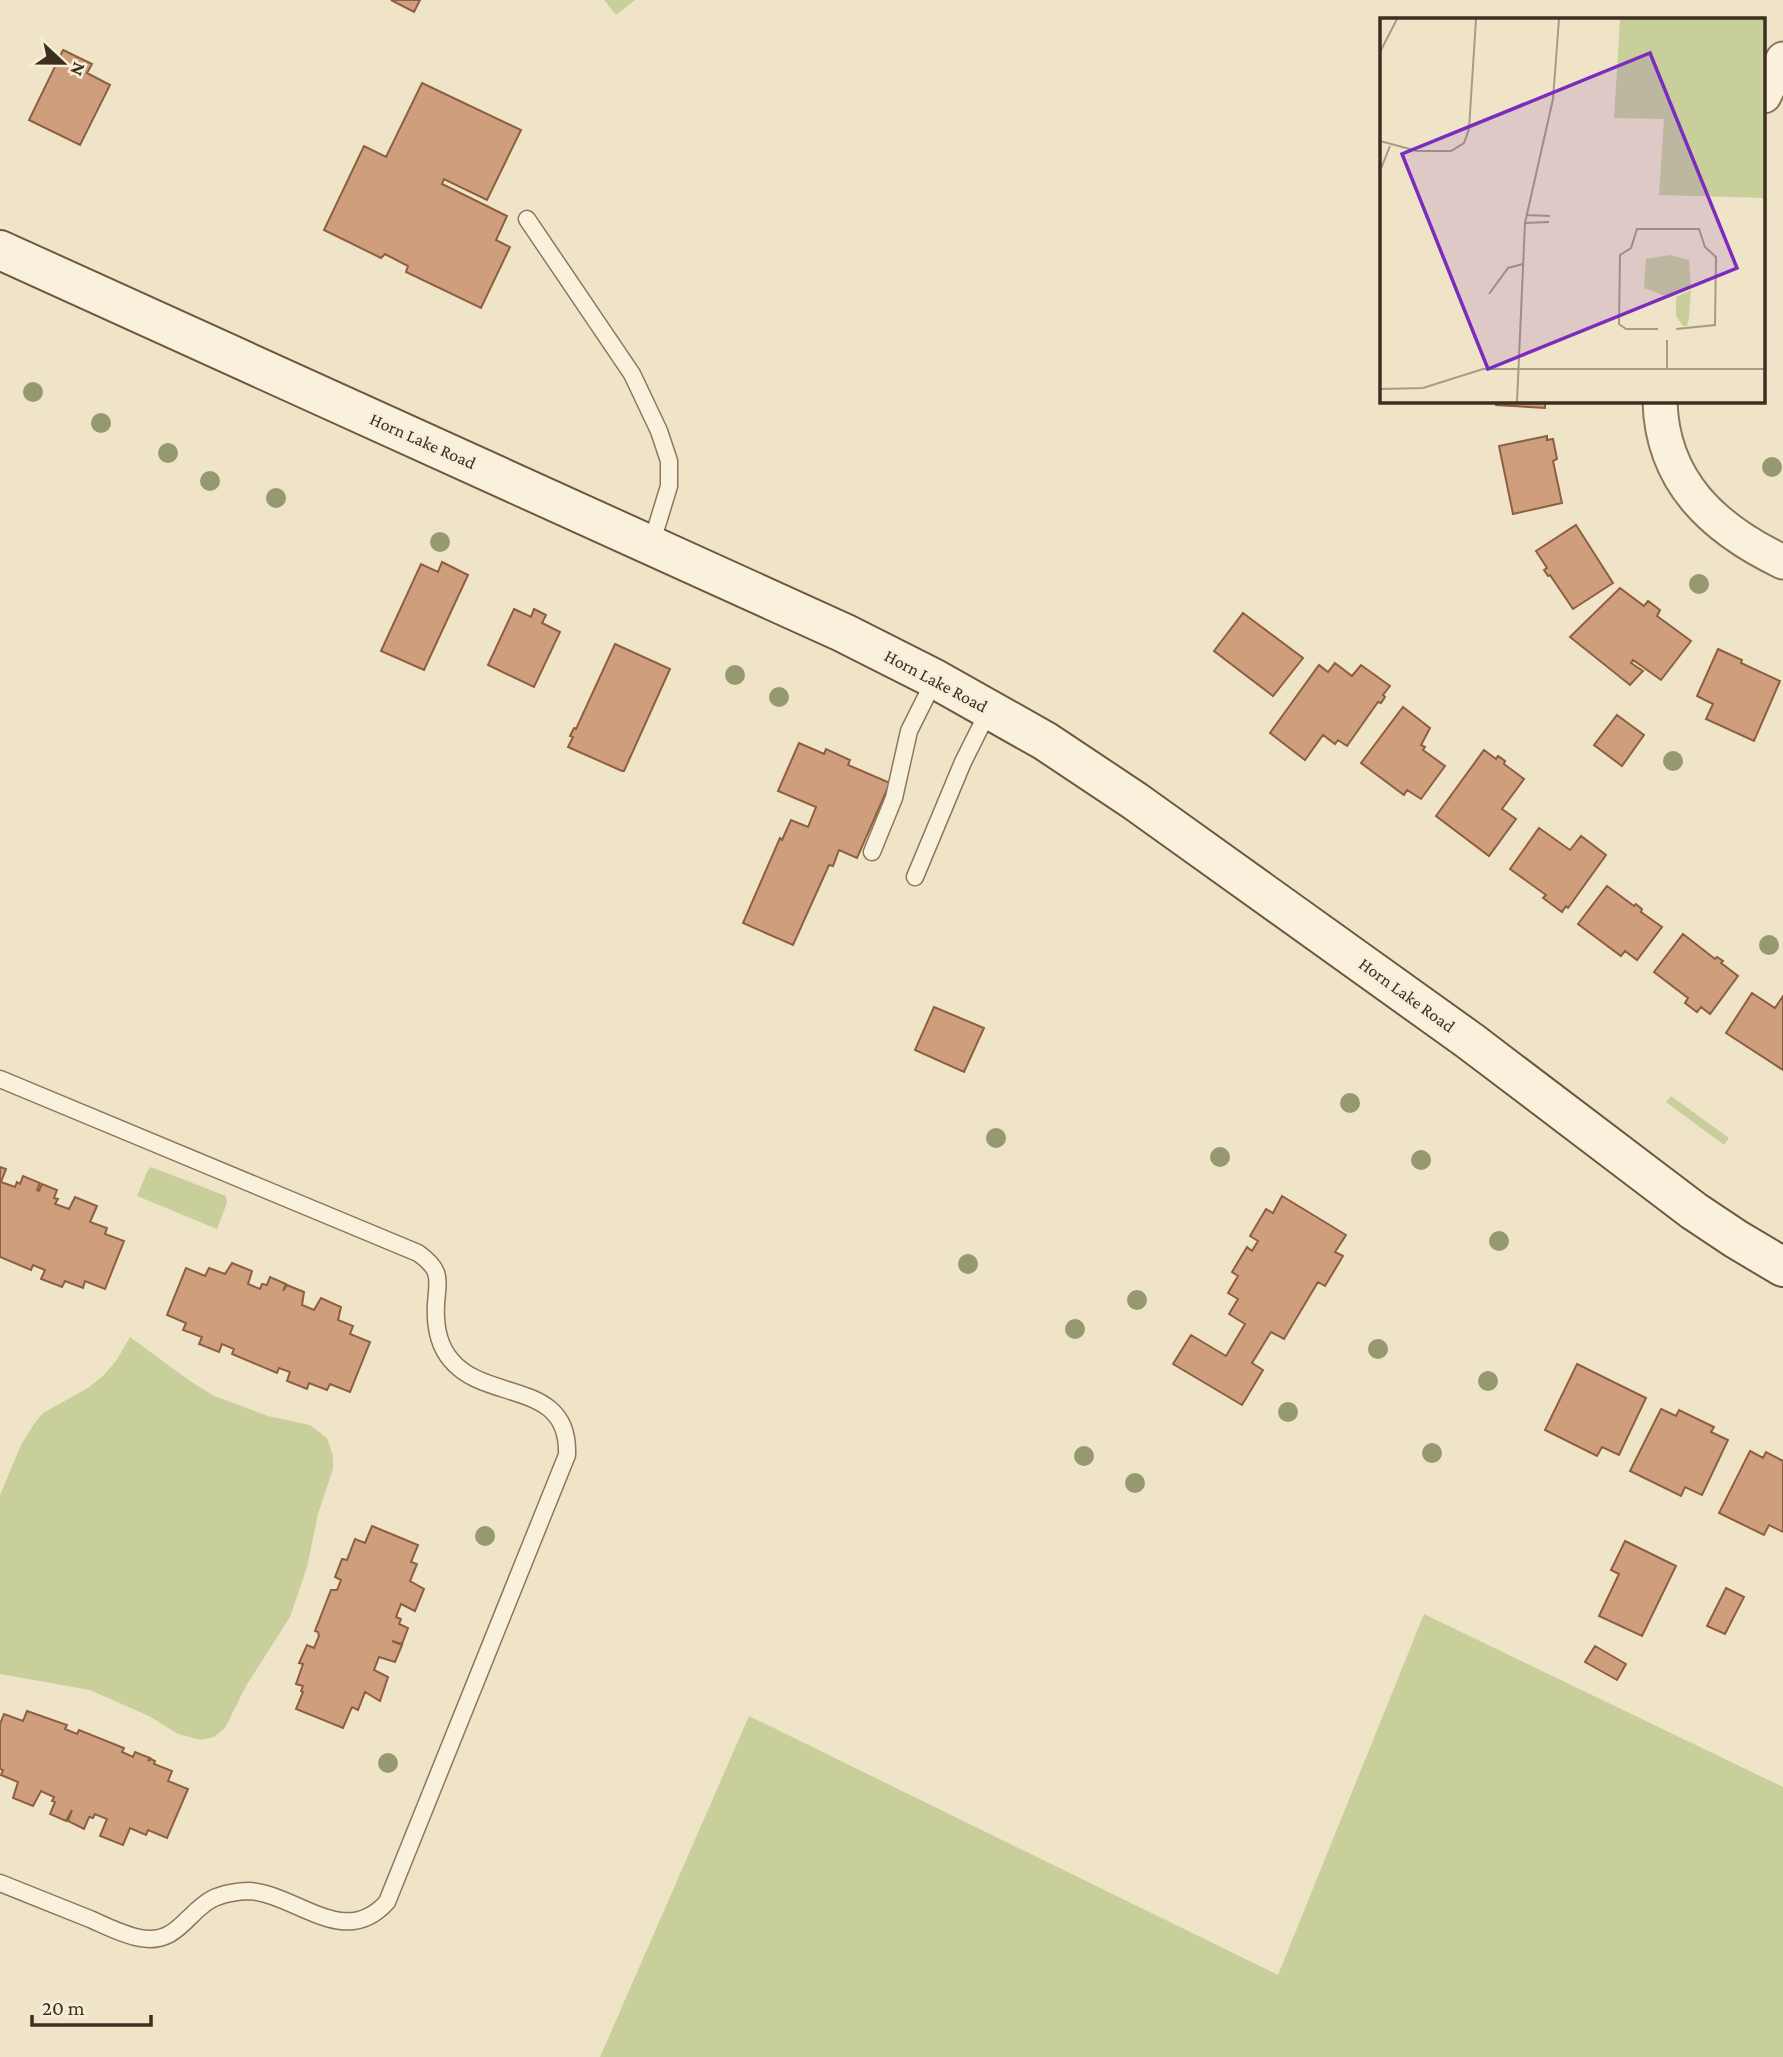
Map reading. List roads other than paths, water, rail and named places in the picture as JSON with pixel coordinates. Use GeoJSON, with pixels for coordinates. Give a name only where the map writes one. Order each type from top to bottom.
{"type":"FeatureCollection","features":[{"type":"Feature","properties":{"kind":"main road","name":"Horn Lake Road"},"geometry":{"type":"LineString","coordinates":[[0,250],[844,633],[936,679],[1045,741],[1135,801],[1470,1041],[1694,1211],[1783,1267]]}},
{"type":"Feature","properties":{"kind":"street"},"geometry":{"type":"LineString","coordinates":[[1766,92],[1783,59]]}},
{"type":"Feature","properties":{"kind":"street"},"geometry":{"type":"LineString","coordinates":[[1660,402],[1668,451],[1679,474],[1711,516],[1735,536],[1783,562]]}},
{"type":"Feature","properties":{"kind":"lane"},"geometry":{"type":"LineString","coordinates":[[527,219],[632,374],[659,431],[669,461],[669,486],[651,545]]}},
{"type":"Feature","properties":{"kind":"lane"},"geometry":{"type":"LineString","coordinates":[[872,852],[894,798],[909,731],[936,679]]}},
{"type":"Feature","properties":{"kind":"lane"},"geometry":{"type":"LineString","coordinates":[[915,877],[963,762],[990,710]]}},
{"type":"Feature","properties":{"kind":"lane"},"geometry":{"type":"LineString","coordinates":[[0,1079],[418,1253],[436,1270],[439,1285],[436,1324],[440,1342],[451,1361],[465,1373],[537,1401],[553,1411],[564,1424],[567,1438],[566,1455],[556,1481],[387,1902],[376,1914],[366,1919],[337,1921],[261,1893],[247,1891],[211,1900],[179,1928],[166,1936],[151,1939],[124,1933],[0,1883]]}}]}
